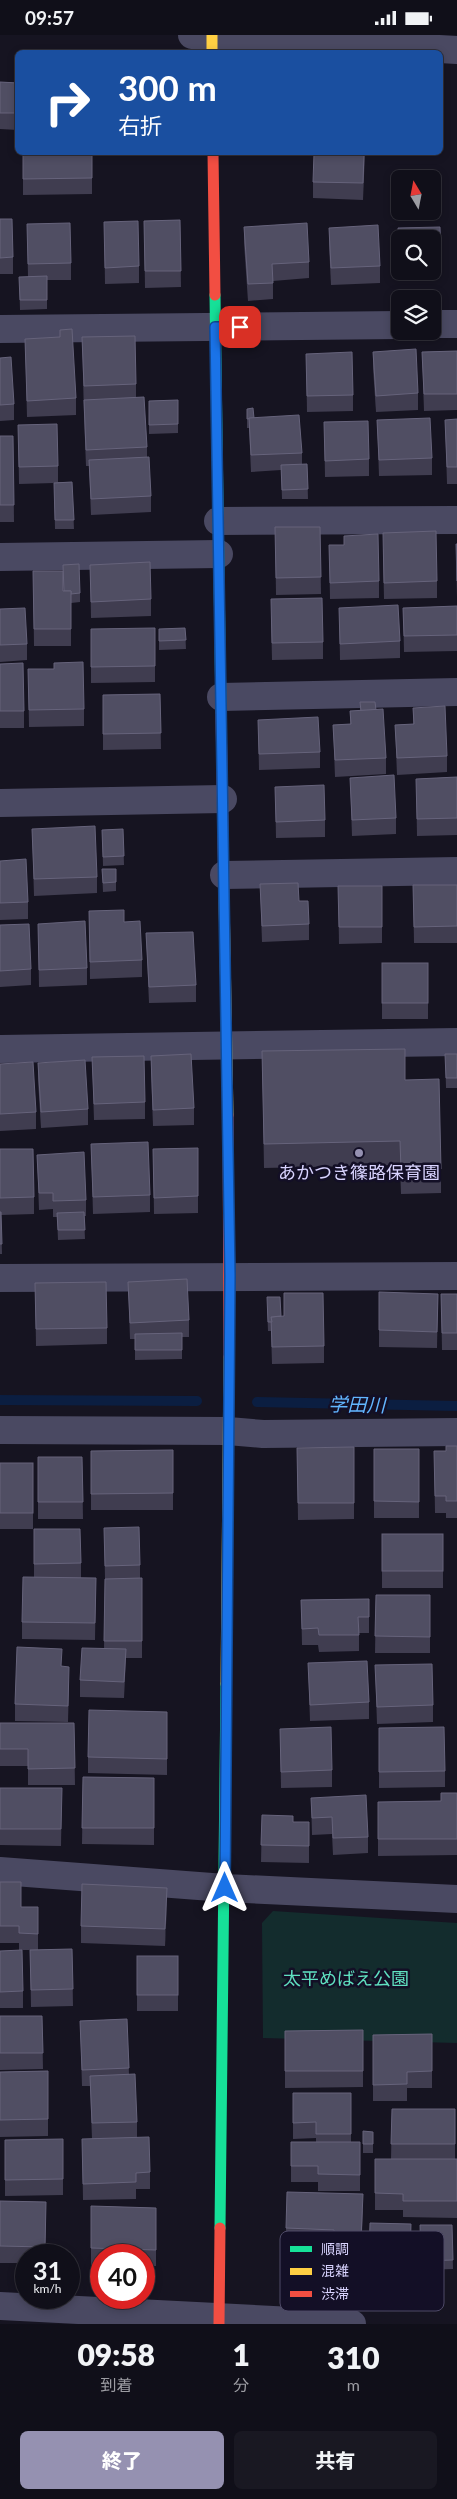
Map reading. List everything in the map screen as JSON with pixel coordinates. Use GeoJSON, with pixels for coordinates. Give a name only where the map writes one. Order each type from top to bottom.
{"type":"FeatureCollection","features":[{"type":"Feature","properties":{"kind":"street"},"geometry":{"type":"LineString","coordinates":[[207,40],[402,41],[457,50]]}},
{"type":"Feature","properties":{"kind":"street"},"geometry":{"type":"LineString","coordinates":[[213,155],[230,1276],[220,2321]]}},
{"type":"Feature","properties":{"kind":"street"},"geometry":{"type":"LineString","coordinates":[[441,324],[457,324]]}},
{"type":"Feature","properties":{"kind":"street"},"geometry":{"type":"LineString","coordinates":[[0,329],[391,325]]}},
{"type":"Feature","properties":{"kind":"street"},"geometry":{"type":"LineString","coordinates":[[218,521],[457,520]]}},
{"type":"Feature","properties":{"kind":"street"},"geometry":{"type":"LineString","coordinates":[[0,557],[219,554]]}},
{"type":"Feature","properties":{"kind":"street"},"geometry":{"type":"LineString","coordinates":[[222,697],[457,693]]}},
{"type":"Feature","properties":{"kind":"street"},"geometry":{"type":"LineString","coordinates":[[0,803],[223,799]]}},
{"type":"Feature","properties":{"kind":"street"},"geometry":{"type":"LineString","coordinates":[[224,875],[457,871]]}},
{"type":"Feature","properties":{"kind":"street"},"geometry":{"type":"LineString","coordinates":[[0,1049],[227,1044],[457,1042]]}},
{"type":"Feature","properties":{"kind":"street"},"geometry":{"type":"LineString","coordinates":[[0,1278],[457,1276]]}},
{"type":"Feature","properties":{"kind":"street"},"geometry":{"type":"LineString","coordinates":[[0,1430],[228,1431],[263,1434],[457,1432]]}},
{"type":"Feature","properties":{"kind":"street"},"geometry":{"type":"LineString","coordinates":[[0,1871],[225,1888],[457,1899]]}},
{"type":"Feature","properties":{"kind":"street"},"geometry":{"type":"LineString","coordinates":[[0,2306],[220,2321],[352,2324]]}},
{"type":"Feature","properties":{"kind":"green space","name":"太平めばえ公園"},"geometry":{"type":"Polygon","coordinates":[[[273,1911],[457,1923],[457,2043],[263,2038],[262,1923],[273,1911]]]}},
{"type":"Feature","properties":{"kind":"building"},"geometry":{"type":"Polygon","coordinates":[[[0,82],[15,83],[15,113],[0,113],[0,82]]]}},
{"type":"Feature","properties":{"kind":"building"},"geometry":{"type":"Polygon","coordinates":[[[23,155],[92,155],[92,178],[23,179],[23,155]]]}},
{"type":"Feature","properties":{"kind":"building"},"geometry":{"type":"Polygon","coordinates":[[[314,155],[364,155],[363,183],[313,182],[314,155]]]}},
{"type":"Feature","properties":{"kind":"building"},"geometry":{"type":"Polygon","coordinates":[[[0,219],[12,219],[13,257],[0,258],[0,219]]]}},
{"type":"Feature","properties":{"kind":"building"},"geometry":{"type":"Polygon","coordinates":[[[180,220],[181,271],[145,271],[144,221],[180,220]]]}},
{"type":"Feature","properties":{"kind":"building"},"geometry":{"type":"Polygon","coordinates":[[[138,221],[139,266],[105,268],[104,222],[138,221]]]}},
{"type":"Feature","properties":{"kind":"building"},"geometry":{"type":"Polygon","coordinates":[[[70,223],[71,263],[28,264],[27,224],[70,223]]]}},
{"type":"Feature","properties":{"kind":"building"},"geometry":{"type":"Polygon","coordinates":[[[307,223],[309,262],[272,264],[273,283],[248,284],[244,227],[307,223]]]}},
{"type":"Feature","properties":{"kind":"building"},"geometry":{"type":"Polygon","coordinates":[[[378,225],[380,266],[331,268],[329,228],[378,225]]]}},
{"type":"Feature","properties":{"kind":"building"},"geometry":{"type":"Polygon","coordinates":[[[440,227],[440,230],[398,230],[398,228],[440,227]]]}},
{"type":"Feature","properties":{"kind":"building"},"geometry":{"type":"Polygon","coordinates":[[[47,276],[47,300],[20,300],[19,277],[47,276]]]}},
{"type":"Feature","properties":{"kind":"building"},"geometry":{"type":"Polygon","coordinates":[[[72,329],[76,398],[27,401],[25,339],[60,337],[60,330],[72,329]]]}},
{"type":"Feature","properties":{"kind":"building"},"geometry":{"type":"Polygon","coordinates":[[[135,336],[136,384],[84,386],[82,337],[135,336]]]}},
{"type":"Feature","properties":{"kind":"building"},"geometry":{"type":"Polygon","coordinates":[[[416,349],[418,393],[376,396],[373,352],[416,349]]]}},
{"type":"Feature","properties":{"kind":"building"},"geometry":{"type":"Polygon","coordinates":[[[457,351],[457,394],[424,394],[422,352],[457,351]]]}},
{"type":"Feature","properties":{"kind":"building"},"geometry":{"type":"Polygon","coordinates":[[[352,352],[353,395],[307,396],[306,354],[352,352]]]}},
{"type":"Feature","properties":{"kind":"building"},"geometry":{"type":"Polygon","coordinates":[[[11,357],[14,404],[0,405],[0,358],[11,357]]]}},
{"type":"Feature","properties":{"kind":"building"},"geometry":{"type":"Polygon","coordinates":[[[144,397],[147,447],[86,450],[84,400],[144,397]]]}},
{"type":"Feature","properties":{"kind":"building"},"geometry":{"type":"Polygon","coordinates":[[[178,400],[178,424],[149,425],[149,401],[178,400]]]}},
{"type":"Feature","properties":{"kind":"building"},"geometry":{"type":"Polygon","coordinates":[[[253,408],[254,418],[247,419],[247,409],[253,408]]]}},
{"type":"Feature","properties":{"kind":"building"},"geometry":{"type":"Polygon","coordinates":[[[299,415],[302,453],[251,455],[249,418],[299,415]]]}},
{"type":"Feature","properties":{"kind":"building"},"geometry":{"type":"Polygon","coordinates":[[[430,418],[432,458],[379,460],[377,420],[430,418]]]}},
{"type":"Feature","properties":{"kind":"building"},"geometry":{"type":"Polygon","coordinates":[[[457,419],[457,467],[447,467],[445,420],[457,419]]]}},
{"type":"Feature","properties":{"kind":"building"},"geometry":{"type":"Polygon","coordinates":[[[368,421],[369,459],[325,461],[324,422],[368,421]]]}},
{"type":"Feature","properties":{"kind":"building"},"geometry":{"type":"Polygon","coordinates":[[[57,424],[58,466],[19,467],[18,425],[57,424]]]}},
{"type":"Feature","properties":{"kind":"building"},"geometry":{"type":"Polygon","coordinates":[[[0,436],[13,436],[14,505],[0,505],[0,436]]]}},
{"type":"Feature","properties":{"kind":"building"},"geometry":{"type":"Polygon","coordinates":[[[149,457],[151,496],[91,499],[89,460],[149,457]]]}},
{"type":"Feature","properties":{"kind":"building"},"geometry":{"type":"Polygon","coordinates":[[[307,464],[308,489],[282,490],[281,465],[307,464]]]}},
{"type":"Feature","properties":{"kind":"building"},"geometry":{"type":"Polygon","coordinates":[[[72,482],[74,520],[55,520],[54,483],[72,482]]]}},
{"type":"Feature","properties":{"kind":"building"},"geometry":{"type":"Polygon","coordinates":[[[275,527],[320,527],[321,577],[276,578],[275,527]]]}},
{"type":"Feature","properties":{"kind":"building"},"geometry":{"type":"Polygon","coordinates":[[[436,531],[437,581],[384,583],[383,533],[436,531]]]}},
{"type":"Feature","properties":{"kind":"building"},"geometry":{"type":"Polygon","coordinates":[[[378,534],[379,581],[330,583],[329,545],[344,545],[344,536],[378,534]]]}},
{"type":"Feature","properties":{"kind":"building"},"geometry":{"type":"Polygon","coordinates":[[[456,544],[457,544],[457,581],[456,544]]]}},
{"type":"Feature","properties":{"kind":"building"},"geometry":{"type":"Polygon","coordinates":[[[150,562],[151,599],[91,602],[90,565],[150,562]]]}},
{"type":"Feature","properties":{"kind":"building"},"geometry":{"type":"Polygon","coordinates":[[[79,564],[80,593],[71,594],[71,591],[64,591],[63,565],[79,564]]]}},
{"type":"Feature","properties":{"kind":"building"},"geometry":{"type":"Polygon","coordinates":[[[33,571],[63,571],[63,591],[71,591],[71,629],[34,629],[33,571]]]}},
{"type":"Feature","properties":{"kind":"building"},"geometry":{"type":"Polygon","coordinates":[[[322,598],[323,642],[272,643],[271,599],[322,598]]]}},
{"type":"Feature","properties":{"kind":"building"},"geometry":{"type":"Polygon","coordinates":[[[398,605],[400,641],[340,644],[339,608],[398,605]]]}},
{"type":"Feature","properties":{"kind":"building"},"geometry":{"type":"Polygon","coordinates":[[[457,606],[457,635],[404,636],[403,608],[457,606]]]}},
{"type":"Feature","properties":{"kind":"building"},"geometry":{"type":"Polygon","coordinates":[[[25,608],[27,644],[0,645],[0,609],[25,608]]]}},
{"type":"Feature","properties":{"kind":"building"},"geometry":{"type":"Polygon","coordinates":[[[155,628],[155,666],[91,667],[91,629],[155,628]]]}},
{"type":"Feature","properties":{"kind":"building"},"geometry":{"type":"Polygon","coordinates":[[[185,628],[186,640],[159,641],[159,629],[185,628]]]}},
{"type":"Feature","properties":{"kind":"building"},"geometry":{"type":"Polygon","coordinates":[[[83,662],[84,709],[29,710],[28,669],[54,669],[54,663],[83,662]]]}},
{"type":"Feature","properties":{"kind":"building"},"geometry":{"type":"Polygon","coordinates":[[[23,663],[24,711],[0,711],[0,664],[23,663]]]}},
{"type":"Feature","properties":{"kind":"building"},"geometry":{"type":"Polygon","coordinates":[[[160,694],[161,733],[103,734],[103,695],[160,694]]]}},
{"type":"Feature","properties":{"kind":"building"},"geometry":{"type":"Polygon","coordinates":[[[360,702],[375,702],[376,710],[361,711],[360,702]]]}},
{"type":"Feature","properties":{"kind":"building"},"geometry":{"type":"Polygon","coordinates":[[[445,706],[447,756],[397,758],[395,725],[414,724],[413,708],[445,706]]]}},
{"type":"Feature","properties":{"kind":"building"},"geometry":{"type":"Polygon","coordinates":[[[383,709],[386,758],[335,760],[333,725],[351,724],[350,711],[383,709]]]}},
{"type":"Feature","properties":{"kind":"building"},"geometry":{"type":"Polygon","coordinates":[[[318,717],[320,752],[259,754],[258,720],[318,717]]]}},
{"type":"Feature","properties":{"kind":"building"},"geometry":{"type":"Polygon","coordinates":[[[394,775],[396,818],[352,820],[350,778],[394,775]]]}},
{"type":"Feature","properties":{"kind":"building"},"geometry":{"type":"Polygon","coordinates":[[[457,777],[457,818],[417,819],[416,779],[457,777]]]}},
{"type":"Feature","properties":{"kind":"building"},"geometry":{"type":"Polygon","coordinates":[[[324,785],[325,820],[276,822],[275,787],[324,785]]]}},
{"type":"Feature","properties":{"kind":"building"},"geometry":{"type":"Polygon","coordinates":[[[95,826],[97,877],[34,879],[32,829],[95,826]]]}},
{"type":"Feature","properties":{"kind":"building"},"geometry":{"type":"Polygon","coordinates":[[[123,829],[124,856],[103,857],[102,830],[123,829]]]}},
{"type":"Feature","properties":{"kind":"building"},"geometry":{"type":"Polygon","coordinates":[[[26,859],[28,902],[0,903],[0,861],[26,859]]]}},
{"type":"Feature","properties":{"kind":"building"},"geometry":{"type":"Polygon","coordinates":[[[102,869],[116,869],[116,882],[103,883],[102,869]]]}},
{"type":"Feature","properties":{"kind":"building"},"geometry":{"type":"Polygon","coordinates":[[[298,883],[299,901],[308,901],[309,924],[262,926],[260,884],[298,883]]]}},
{"type":"Feature","properties":{"kind":"building"},"geometry":{"type":"Polygon","coordinates":[[[413,885],[457,885],[457,926],[414,927],[413,885]]]}},
{"type":"Feature","properties":{"kind":"building"},"geometry":{"type":"Polygon","coordinates":[[[338,886],[382,886],[382,927],[339,927],[338,886]]]}},
{"type":"Feature","properties":{"kind":"building"},"geometry":{"type":"Polygon","coordinates":[[[124,910],[124,922],[140,921],[142,960],[90,962],[89,911],[124,910]]]}},
{"type":"Feature","properties":{"kind":"building"},"geometry":{"type":"Polygon","coordinates":[[[85,921],[87,968],[39,970],[38,924],[85,921]]]}},
{"type":"Feature","properties":{"kind":"building"},"geometry":{"type":"Polygon","coordinates":[[[29,924],[31,969],[0,971],[0,925],[29,924]]]}},
{"type":"Feature","properties":{"kind":"building"},"geometry":{"type":"Polygon","coordinates":[[[193,932],[196,985],[149,987],[146,933],[193,932]]]}},
{"type":"Feature","properties":{"kind":"building"},"geometry":{"type":"Polygon","coordinates":[[[382,963],[428,963],[428,1003],[382,1003],[382,963]]]}},
{"type":"Feature","properties":{"kind":"building"},"geometry":{"type":"Polygon","coordinates":[[[405,1049],[405,1080],[439,1079],[441,1169],[401,1170],[400,1141],[264,1144],[262,1051],[405,1049]]]}},
{"type":"Feature","properties":{"kind":"building"},"geometry":{"type":"Polygon","coordinates":[[[191,1054],[194,1108],[153,1110],[151,1056],[191,1054]]]}},
{"type":"Feature","properties":{"kind":"building"},"geometry":{"type":"Polygon","coordinates":[[[445,1054],[457,1054],[457,1078],[446,1078],[445,1054]]]}},
{"type":"Feature","properties":{"kind":"building"},"geometry":{"type":"Polygon","coordinates":[[[144,1056],[145,1102],[94,1104],[92,1057],[144,1056]]]}},
{"type":"Feature","properties":{"kind":"building"},"geometry":{"type":"Polygon","coordinates":[[[85,1060],[88,1109],[41,1112],[38,1063],[85,1060]]]}},
{"type":"Feature","properties":{"kind":"building"},"geometry":{"type":"Polygon","coordinates":[[[33,1062],[36,1112],[0,1114],[0,1064],[33,1062]]]}},
{"type":"Feature","properties":{"kind":"building"},"geometry":{"type":"Polygon","coordinates":[[[148,1142],[150,1195],[93,1197],[91,1144],[148,1142]]]}},
{"type":"Feature","properties":{"kind":"building"},"geometry":{"type":"Polygon","coordinates":[[[198,1148],[198,1196],[154,1198],[153,1149],[198,1148]]]}},
{"type":"Feature","properties":{"kind":"building"},"geometry":{"type":"Polygon","coordinates":[[[0,1149],[33,1149],[34,1197],[0,1198],[0,1149]]]}},
{"type":"Feature","properties":{"kind":"building"},"geometry":{"type":"Polygon","coordinates":[[[84,1152],[86,1200],[53,1201],[53,1193],[39,1193],[37,1155],[84,1152]]]}},
{"type":"Feature","properties":{"kind":"building"},"geometry":{"type":"Polygon","coordinates":[[[1,1212],[2,1244],[0,1244],[1,1212]]]}},
{"type":"Feature","properties":{"kind":"building"},"geometry":{"type":"Polygon","coordinates":[[[84,1212],[85,1230],[58,1230],[57,1213],[84,1212]]]}},
{"type":"Feature","properties":{"kind":"building"},"geometry":{"type":"Polygon","coordinates":[[[187,1279],[189,1320],[130,1323],[128,1282],[187,1279]]]}},
{"type":"Feature","properties":{"kind":"building"},"geometry":{"type":"Polygon","coordinates":[[[106,1282],[107,1328],[36,1329],[35,1283],[106,1282]]]}},
{"type":"Feature","properties":{"kind":"building"},"geometry":{"type":"Polygon","coordinates":[[[379,1292],[438,1294],[437,1332],[379,1330],[379,1292]]]}},
{"type":"Feature","properties":{"kind":"building"},"geometry":{"type":"Polygon","coordinates":[[[284,1293],[323,1293],[324,1346],[272,1347],[271,1317],[284,1316],[284,1293]]]}},
{"type":"Feature","properties":{"kind":"building"},"geometry":{"type":"Polygon","coordinates":[[[441,1294],[457,1294],[457,1333],[442,1333],[441,1294]]]}},
{"type":"Feature","properties":{"kind":"building"},"geometry":{"type":"Polygon","coordinates":[[[267,1297],[280,1297],[281,1316],[271,1317],[272,1322],[268,1322],[267,1297]]]}},
{"type":"Feature","properties":{"kind":"building"},"geometry":{"type":"Polygon","coordinates":[[[182,1333],[182,1350],[135,1350],[135,1334],[182,1333]]]}},
{"type":"Feature","properties":{"kind":"building"},"geometry":{"type":"Polygon","coordinates":[[[446,1446],[457,1446],[457,1501],[446,1501],[446,1496],[435,1496],[434,1451],[446,1451],[446,1446]]]}},
{"type":"Feature","properties":{"kind":"building"},"geometry":{"type":"Polygon","coordinates":[[[354,1447],[354,1503],[298,1503],[297,1448],[354,1447]]]}},
{"type":"Feature","properties":{"kind":"building"},"geometry":{"type":"Polygon","coordinates":[[[374,1449],[419,1449],[419,1502],[374,1501],[374,1449]]]}},
{"type":"Feature","properties":{"kind":"building"},"geometry":{"type":"Polygon","coordinates":[[[173,1450],[173,1493],[91,1494],[91,1451],[173,1450]]]}},
{"type":"Feature","properties":{"kind":"building"},"geometry":{"type":"Polygon","coordinates":[[[38,1457],[82,1457],[83,1502],[38,1502],[38,1457]]]}},
{"type":"Feature","properties":{"kind":"building"},"geometry":{"type":"Polygon","coordinates":[[[0,1463],[33,1463],[33,1513],[0,1513],[0,1463]]]}},
{"type":"Feature","properties":{"kind":"building"},"geometry":{"type":"Polygon","coordinates":[[[139,1527],[140,1565],[105,1566],[104,1528],[139,1527]]]}},
{"type":"Feature","properties":{"kind":"building"},"geometry":{"type":"Polygon","coordinates":[[[34,1529],[80,1529],[81,1563],[34,1564],[34,1529]]]}},
{"type":"Feature","properties":{"kind":"building"},"geometry":{"type":"Polygon","coordinates":[[[382,1534],[443,1534],[443,1571],[382,1571],[382,1534]]]}},
{"type":"Feature","properties":{"kind":"building"},"geometry":{"type":"Polygon","coordinates":[[[23,1577],[96,1578],[95,1623],[22,1622],[23,1577]]]}},
{"type":"Feature","properties":{"kind":"building"},"geometry":{"type":"Polygon","coordinates":[[[142,1578],[142,1641],[104,1641],[105,1579],[142,1578]]]}},
{"type":"Feature","properties":{"kind":"building"},"geometry":{"type":"Polygon","coordinates":[[[376,1595],[430,1595],[430,1637],[375,1636],[376,1595]]]}},
{"type":"Feature","properties":{"kind":"building"},"geometry":{"type":"Polygon","coordinates":[[[369,1599],[369,1617],[358,1617],[359,1635],[319,1635],[318,1628],[302,1629],[301,1600],[369,1599]]]}},
{"type":"Feature","properties":{"kind":"building"},"geometry":{"type":"Polygon","coordinates":[[[17,1647],[62,1649],[61,1666],[69,1667],[68,1706],[15,1704],[17,1647]]]}},
{"type":"Feature","properties":{"kind":"building"},"geometry":{"type":"Polygon","coordinates":[[[82,1648],[126,1649],[124,1682],[80,1680],[82,1648]]]}},
{"type":"Feature","properties":{"kind":"building"},"geometry":{"type":"Polygon","coordinates":[[[367,1661],[369,1702],[310,1705],[308,1663],[367,1661]]]}},
{"type":"Feature","properties":{"kind":"building"},"geometry":{"type":"Polygon","coordinates":[[[432,1664],[433,1705],[377,1707],[375,1665],[432,1664]]]}},
{"type":"Feature","properties":{"kind":"building"},"geometry":{"type":"Polygon","coordinates":[[[89,1710],[167,1712],[167,1759],[88,1757],[89,1710]]]}},
{"type":"Feature","properties":{"kind":"building"},"geometry":{"type":"Polygon","coordinates":[[[0,1723],[74,1723],[75,1768],[28,1769],[28,1749],[0,1749],[0,1723]]]}},
{"type":"Feature","properties":{"kind":"building"},"geometry":{"type":"Polygon","coordinates":[[[331,1727],[332,1770],[281,1772],[280,1729],[331,1727]]]}},
{"type":"Feature","properties":{"kind":"building"},"geometry":{"type":"Polygon","coordinates":[[[444,1727],[445,1771],[379,1772],[379,1728],[444,1727]]]}},
{"type":"Feature","properties":{"kind":"building"},"geometry":{"type":"Polygon","coordinates":[[[83,1777],[154,1778],[154,1828],[82,1828],[83,1777]]]}},
{"type":"Feature","properties":{"kind":"building"},"geometry":{"type":"Polygon","coordinates":[[[0,1788],[62,1788],[61,1829],[0,1829],[0,1788]]]}},
{"type":"Feature","properties":{"kind":"building"},"geometry":{"type":"Polygon","coordinates":[[[441,1793],[457,1793],[457,1839],[378,1839],[378,1802],[441,1801],[441,1793]]]}},
{"type":"Feature","properties":{"kind":"building"},"geometry":{"type":"Polygon","coordinates":[[[366,1795],[368,1837],[333,1838],[332,1817],[312,1818],[311,1798],[366,1795]]]}},
{"type":"Feature","properties":{"kind":"building"},"geometry":{"type":"Polygon","coordinates":[[[262,1815],[293,1816],[293,1822],[309,1822],[309,1846],[261,1845],[262,1815]]]}},
{"type":"Feature","properties":{"kind":"building"},"geometry":{"type":"Polygon","coordinates":[[[0,1882],[21,1882],[21,1907],[38,1907],[38,1934],[19,1933],[19,1926],[0,1926],[0,1882]]]}},
{"type":"Feature","properties":{"kind":"building"},"geometry":{"type":"Polygon","coordinates":[[[82,1884],[167,1888],[165,1929],[81,1926],[82,1884]]]}},
{"type":"Feature","properties":{"kind":"building"},"geometry":{"type":"Polygon","coordinates":[[[72,1949],[73,1989],[31,1990],[30,1950],[72,1949]]]}},
{"type":"Feature","properties":{"kind":"building"},"geometry":{"type":"Polygon","coordinates":[[[22,1950],[23,1991],[0,1992],[0,1951],[22,1950]]]}},
{"type":"Feature","properties":{"kind":"building"},"geometry":{"type":"Polygon","coordinates":[[[137,1956],[178,1956],[178,1995],[137,1995],[137,1956]]]}},
{"type":"Feature","properties":{"kind":"building"},"geometry":{"type":"Polygon","coordinates":[[[0,2016],[42,2016],[43,2053],[0,2053],[0,2016]]]}},
{"type":"Feature","properties":{"kind":"building"},"geometry":{"type":"Polygon","coordinates":[[[127,2019],[129,2068],[82,2070],[80,2021],[127,2019]]]}},
{"type":"Feature","properties":{"kind":"building"},"geometry":{"type":"Polygon","coordinates":[[[363,2030],[363,2071],[285,2071],[285,2031],[363,2030]]]}},
{"type":"Feature","properties":{"kind":"building"},"geometry":{"type":"Polygon","coordinates":[[[432,2034],[432,2071],[407,2072],[407,2084],[373,2085],[373,2035],[432,2034]]]}},
{"type":"Feature","properties":{"kind":"building"},"geometry":{"type":"Polygon","coordinates":[[[48,2071],[48,2119],[0,2120],[0,2072],[48,2071]]]}},
{"type":"Feature","properties":{"kind":"building"},"geometry":{"type":"Polygon","coordinates":[[[135,2074],[137,2122],[92,2123],[90,2076],[135,2074]]]}},
{"type":"Feature","properties":{"kind":"building"},"geometry":{"type":"Polygon","coordinates":[[[293,2093],[351,2093],[351,2134],[316,2134],[316,2122],[293,2123],[293,2093]]]}},
{"type":"Feature","properties":{"kind":"building"},"geometry":{"type":"Polygon","coordinates":[[[392,2109],[455,2109],[455,2144],[391,2144],[392,2109]]]}},
{"type":"Feature","properties":{"kind":"building"},"geometry":{"type":"Polygon","coordinates":[[[363,2131],[373,2132],[373,2144],[363,2144],[363,2131]]]}},
{"type":"Feature","properties":{"kind":"building"},"geometry":{"type":"Polygon","coordinates":[[[149,2137],[150,2172],[136,2173],[136,2182],[83,2184],[82,2139],[149,2137]]]}},
{"type":"Feature","properties":{"kind":"building"},"geometry":{"type":"Polygon","coordinates":[[[63,2139],[63,2179],[5,2180],[5,2140],[63,2139]]]}},
{"type":"Feature","properties":{"kind":"building"},"geometry":{"type":"Polygon","coordinates":[[[291,2142],[360,2142],[360,2175],[318,2174],[318,2166],[291,2166],[291,2142]]]}},
{"type":"Feature","properties":{"kind":"building"},"geometry":{"type":"Polygon","coordinates":[[[375,2159],[457,2159],[457,2201],[403,2201],[403,2194],[375,2193],[375,2159]]]}},
{"type":"Feature","properties":{"kind":"building"},"geometry":{"type":"Polygon","coordinates":[[[287,2192],[363,2194],[361,2231],[286,2228],[287,2192]]]}},
{"type":"Feature","properties":{"kind":"building"},"geometry":{"type":"Polygon","coordinates":[[[0,2201],[46,2202],[45,2244],[0,2246],[0,2201]]]}},
{"type":"Feature","properties":{"kind":"building"},"geometry":{"type":"Polygon","coordinates":[[[91,2206],[156,2208],[156,2250],[155,2244],[91,2244],[91,2206]]]}},
{"type":"Feature","properties":{"kind":"building"},"geometry":{"type":"Polygon","coordinates":[[[370,2223],[411,2224],[411,2231],[370,2231],[370,2223]]]}},
{"type":"Feature","properties":{"kind":"building"},"geometry":{"type":"Polygon","coordinates":[[[420,2225],[452,2225],[453,2260],[444,2260],[444,2231],[420,2231],[420,2225]]]}},
{"type":"Feature","properties":{"kind":"waterway","name":"学田川"},"geometry":{"type":"LineString","coordinates":[[0,1400],[197,1401]]}},
{"type":"Feature","properties":{"kind":"waterway","name":"学田川"},"geometry":{"type":"LineString","coordinates":[[257,1402],[457,1406]]}},
{"type":"Feature","properties":{"kind":"traffic: fast"},"geometry":{"type":"LineString","coordinates":[[215,295],[221,712]]}},
{"type":"Feature","properties":{"kind":"traffic: fast"},"geometry":{"type":"LineString","coordinates":[[220,2228],[226,1684]]}},
{"type":"Feature","properties":{"kind":"traffic: slow"},"geometry":{"type":"LineString","coordinates":[[212,35],[212,50]]}},
{"type":"Feature","properties":{"kind":"traffic: slow"},"geometry":{"type":"LineString","coordinates":[[224,895],[228,1115]]}},
{"type":"Feature","properties":{"kind":"traffic: slow"},"geometry":{"type":"LineString","coordinates":[[226,1684],[229,1357]]}},
{"type":"Feature","properties":{"kind":"traffic: jam"},"geometry":{"type":"LineString","coordinates":[[213,155],[215,295]]}},
{"type":"Feature","properties":{"kind":"traffic: jam"},"geometry":{"type":"LineString","coordinates":[[221,712],[224,895]]}},
{"type":"Feature","properties":{"kind":"traffic: jam"},"geometry":{"type":"LineString","coordinates":[[228,1115],[229,1357]]}},
{"type":"Feature","properties":{"kind":"traffic: jam"},"geometry":{"type":"LineString","coordinates":[[219,2324],[220,2228]]}},
{"type":"Feature","properties":{"kind":"place","name":"あかつき篠路保育園"},"geometry":{"type":"Point","coordinates":[359,1153]}},
{"type":"Feature","properties":{"kind":"route"},"geometry":{"type":"LineString","coordinates":[[225,1888],[230,1276],[215,327],[240,327]]}}]}
